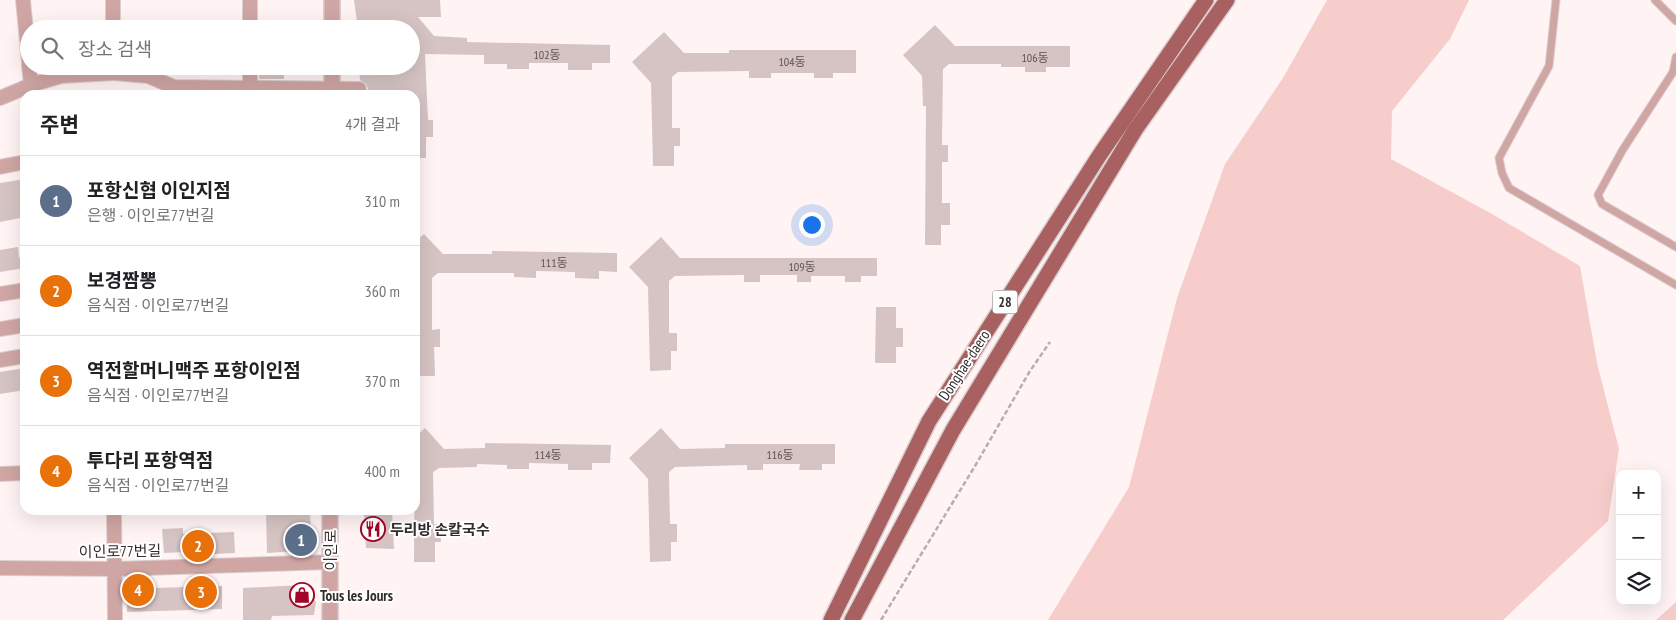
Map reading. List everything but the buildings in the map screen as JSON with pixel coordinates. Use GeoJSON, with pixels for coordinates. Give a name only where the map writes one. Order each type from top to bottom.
{"type":"FeatureCollection","features":[{"type":"Feature","properties":{"kind":"main road","name":"Donghae-daero"},"geometry":{"type":"LineString","coordinates":[[831,620],[929,421],[1099,156],[1206,0]]}},
{"type":"Feature","properties":{"kind":"main road"},"geometry":{"type":"LineString","coordinates":[[852,620],[958,421],[1135,130],[1227,0]]}},
{"type":"Feature","properties":{"kind":"street"},"geometry":{"type":"LineString","coordinates":[[23,0],[25,20]]}},
{"type":"Feature","properties":{"kind":"street"},"geometry":{"type":"LineString","coordinates":[[113,0],[113,20]]}},
{"type":"Feature","properties":{"kind":"street"},"geometry":{"type":"LineString","coordinates":[[250,0],[250,20]]}},
{"type":"Feature","properties":{"kind":"street"},"geometry":{"type":"LineString","coordinates":[[332,0],[332,20]]}},
{"type":"Feature","properties":{"kind":"street"},"geometry":{"type":"LineString","coordinates":[[30,75],[33,90],[61,76],[70,75]]}},
{"type":"Feature","properties":{"kind":"street"},"geometry":{"type":"LineString","coordinates":[[142,75],[174,87],[291,90]]}},
{"type":"Feature","properties":{"kind":"street"},"geometry":{"type":"LineString","coordinates":[[250,75],[250,88]]}},
{"type":"Feature","properties":{"kind":"street"},"geometry":{"type":"LineString","coordinates":[[332,75],[332,90]]}},
{"type":"Feature","properties":{"kind":"street"},"geometry":{"type":"LineString","coordinates":[[350,90],[359,89]]}},
{"type":"Feature","properties":{"kind":"street"},"geometry":{"type":"LineString","coordinates":[[0,98],[20,93]]}},
{"type":"Feature","properties":{"kind":"street"},"geometry":{"type":"LineString","coordinates":[[0,167],[20,163]]}},
{"type":"Feature","properties":{"kind":"street"},"geometry":{"type":"LineString","coordinates":[[0,294],[20,291]]}},
{"type":"Feature","properties":{"kind":"street"},"geometry":{"type":"LineString","coordinates":[[0,329],[20,326]]}},
{"type":"Feature","properties":{"kind":"street"},"geometry":{"type":"LineString","coordinates":[[0,360],[20,357]]}},
{"type":"Feature","properties":{"kind":"street"},"geometry":{"type":"LineString","coordinates":[[0,474],[20,474]]}},
{"type":"Feature","properties":{"kind":"street"},"geometry":{"type":"LineString","coordinates":[[114,515],[114,620]]}},
{"type":"Feature","properties":{"kind":"street","name":"이인로"},"geometry":{"type":"LineString","coordinates":[[330,515],[330,620]]}},
{"type":"Feature","properties":{"kind":"street","name":"이인로77번길"},"geometry":{"type":"LineString","coordinates":[[0,568],[115,568],[330,562]]}},
{"type":"Feature","properties":{"kind":"lane"},"geometry":{"type":"LineString","coordinates":[[1556,0],[1549,66],[1499,158],[1502,173],[1509,188],[1676,285]]}},
{"type":"Feature","properties":{"kind":"lane"},"geometry":{"type":"LineString","coordinates":[[1655,0],[1676,21]]}},
{"type":"Feature","properties":{"kind":"lane"},"geometry":{"type":"LineString","coordinates":[[1676,57],[1672,72],[1622,151],[1598,195],[1602,204],[1676,247]]}},
{"type":"Feature","properties":{"kind":"path"},"geometry":{"type":"LineString","coordinates":[[881,620],[1050,342]]}},
{"type":"Feature","properties":{"kind":"shaded area"},"geometry":{"type":"Polygon","coordinates":[[[1327,0],[1469,0],[1450,39],[1392,111],[1391,159],[1492,214],[1580,266],[1597,363],[1619,449],[1608,521],[1503,620],[1048,620],[1129,487],[1177,298],[1225,164],[1283,78],[1327,0]]]}},
{"type":"Feature","properties":{"kind":"shaded area"},"geometry":{"type":"Polygon","coordinates":[[[1676,602],[1676,620],[1656,620],[1676,602]]]}},
{"type":"Feature","properties":{"kind":"place","name":"두리방 손칼국수"},"geometry":{"type":"Point","coordinates":[373,529]}},
{"type":"Feature","properties":{"kind":"place","name":"포항신협 이인지점"},"geometry":{"type":"Point","coordinates":[301,540]}},
{"type":"Feature","properties":{"kind":"place","name":"보경짬뽕"},"geometry":{"type":"Point","coordinates":[198,546]}},
{"type":"Feature","properties":{"kind":"place","name":"투다리 포항역점"},"geometry":{"type":"Point","coordinates":[138,590]}},
{"type":"Feature","properties":{"kind":"place","name":"역전할머니맥주 포항이인점"},"geometry":{"type":"Point","coordinates":[201,592]}},
{"type":"Feature","properties":{"kind":"place","name":"Tous les Jours"},"geometry":{"type":"Point","coordinates":[302,595]}}]}
